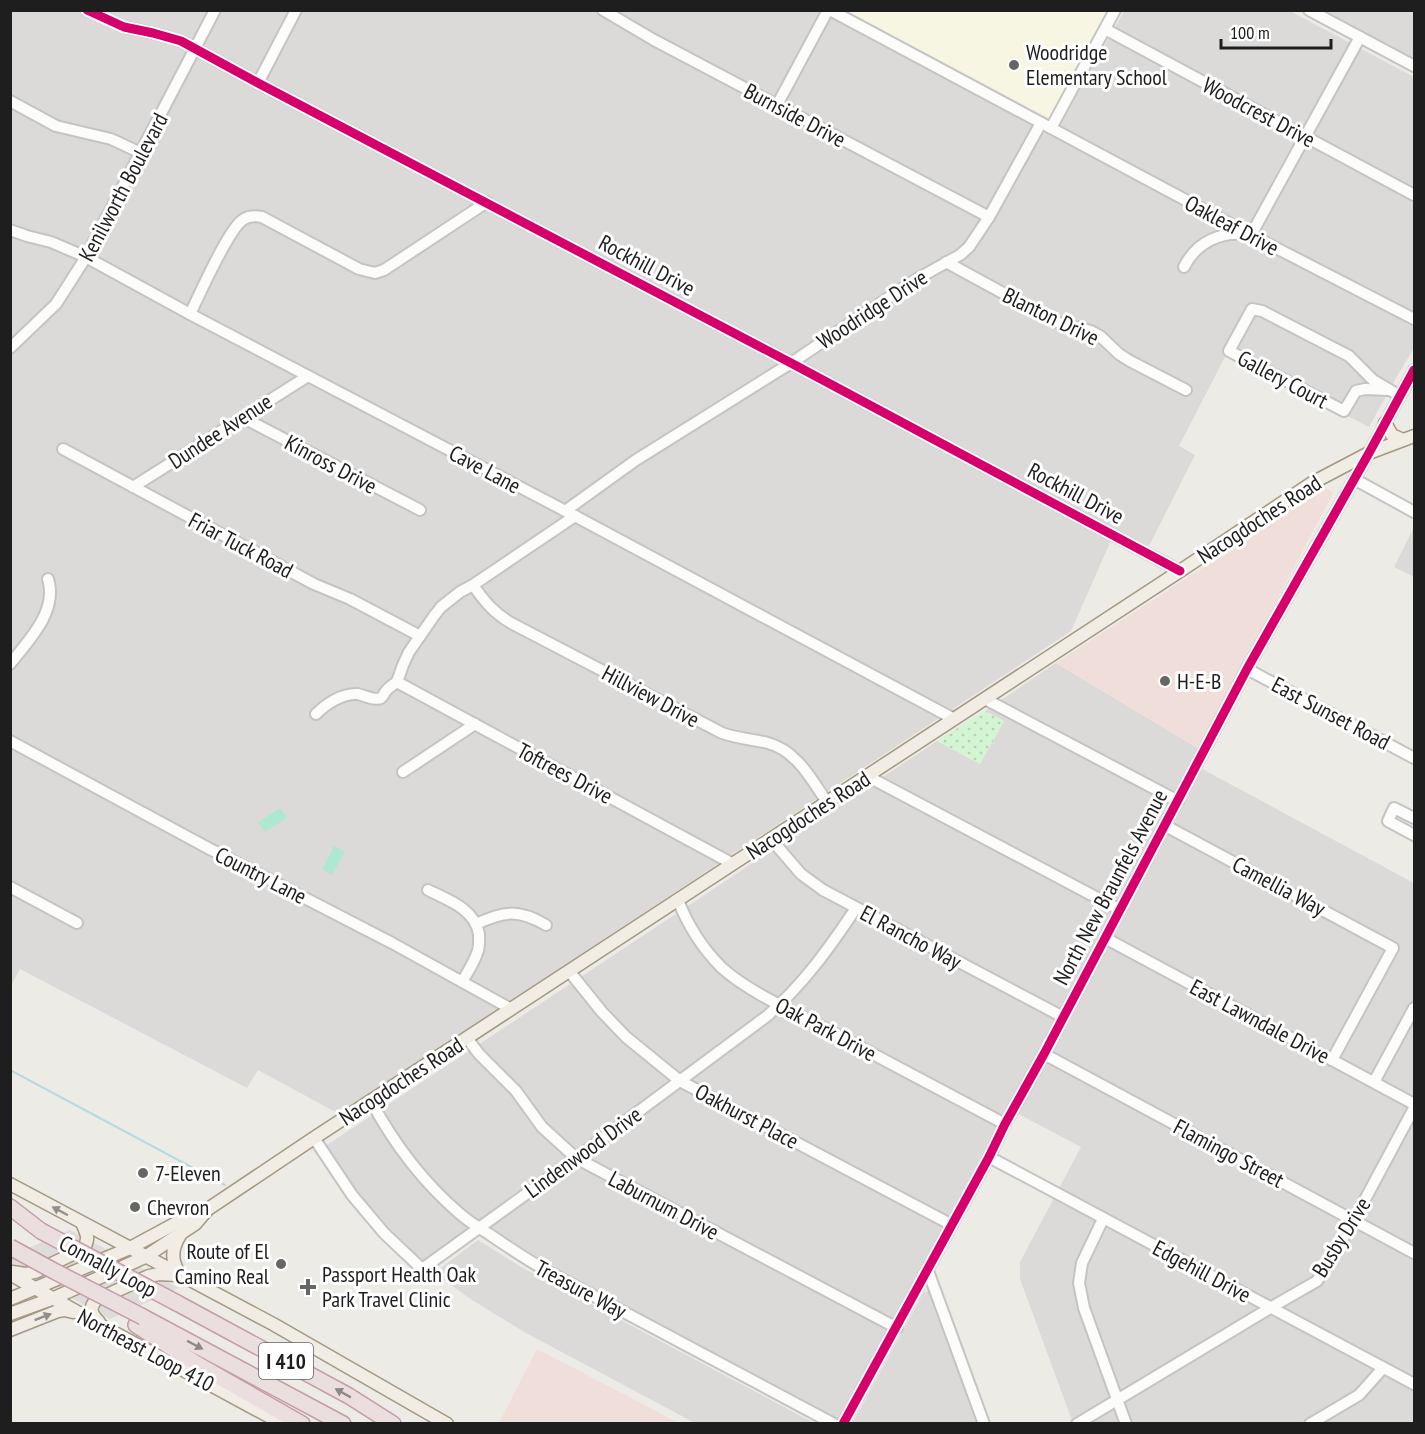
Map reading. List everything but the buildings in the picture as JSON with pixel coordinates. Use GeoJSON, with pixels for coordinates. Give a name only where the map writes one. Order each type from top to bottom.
{"type":"FeatureCollection","features":[{"type":"Feature","properties":{"kind":"highway"},"geometry":{"type":"LineString","coordinates":[[10,1207],[41,1231]]}},
{"type":"Feature","properties":{"kind":"highway","name":"Connally Loop"},"geometry":{"type":"LineString","coordinates":[[10,1215],[350,1396],[393,1424]]}},
{"type":"Feature","properties":{"kind":"highway","name":"Connally Loop"},"geometry":{"type":"LineString","coordinates":[[10,1247],[140,1321],[342,1424]]}},
{"type":"Feature","properties":{"kind":"highway"},"geometry":{"type":"LineString","coordinates":[[140,1321],[197,1364],[302,1424]]}},
{"type":"Feature","properties":{"kind":"main road"},"geometry":{"type":"LineString","coordinates":[[1386,423],[1392,435],[1409,438]]}},
{"type":"Feature","properties":{"kind":"main road","name":"Nacogdoches Road"},"geometry":{"type":"LineString","coordinates":[[10,1299],[130,1248],[191,1215],[208,1209],[1312,483],[1369,453],[1409,438]]}},
{"type":"Feature","properties":{"kind":"main road"},"geometry":{"type":"LineString","coordinates":[[10,1184],[273,1324],[447,1424]]}},
{"type":"Feature","properties":{"kind":"main road","name":"Nacogdoches Road"},"geometry":{"type":"LineString","coordinates":[[10,1314],[54,1298],[145,1257],[195,1224],[208,1209]]}},
{"type":"Feature","properties":{"kind":"main road"},"geometry":{"type":"LineString","coordinates":[[10,1273],[35,1272],[83,1249],[87,1243],[87,1234],[82,1223]]}},
{"type":"Feature","properties":{"kind":"main road"},"geometry":{"type":"LineString","coordinates":[[180,1233],[173,1254],[174,1266],[180,1275]]}},
{"type":"Feature","properties":{"kind":"main road","name":"Northeast Loop 410"},"geometry":{"type":"LineString","coordinates":[[10,1273],[102,1326],[283,1424]]}},
{"type":"Feature","properties":{"kind":"main road"},"geometry":{"type":"LineString","coordinates":[[102,1326],[92,1313],[91,1308],[96,1300],[149,1276],[180,1275]]}},
{"type":"Feature","properties":{"kind":"main road"},"geometry":{"type":"LineString","coordinates":[[10,1330],[58,1311],[77,1312]]}},
{"type":"Feature","properties":{"kind":"street","name":"Rockhill Drive"},"geometry":{"type":"LineString","coordinates":[[87,10],[116,24],[181,41],[195,48],[1180,571]]}},
{"type":"Feature","properties":{"kind":"street","name":"Kenilworth Boulevard"},"geometry":{"type":"LineString","coordinates":[[11,348],[56,304],[86,257],[215,10]]}},
{"type":"Feature","properties":{"kind":"street"},"geometry":{"type":"LineString","coordinates":[[258,83],[296,10]]}},
{"type":"Feature","properties":{"kind":"street","name":"Burnside Drive"},"geometry":{"type":"LineString","coordinates":[[603,10],[654,40],[989,217]]}},
{"type":"Feature","properties":{"kind":"street"},"geometry":{"type":"LineString","coordinates":[[777,105],[829,10]]}},
{"type":"Feature","properties":{"kind":"street","name":"Oakleaf Drive"},"geometry":{"type":"LineString","coordinates":[[829,10],[1251,235],[1414,319]]}},
{"type":"Feature","properties":{"kind":"street","name":"Woodridge Drive"},"geometry":{"type":"LineString","coordinates":[[397,682],[403,665],[420,636],[441,607],[460,592],[473,585],[570,514],[636,460],[791,363],[915,280],[960,255],[969,247],[1115,10]]}},
{"type":"Feature","properties":{"kind":"street"},"geometry":{"type":"LineString","coordinates":[[1309,10],[1414,66]]}},
{"type":"Feature","properties":{"kind":"street","name":"Woodcrest Drive"},"geometry":{"type":"LineString","coordinates":[[1105,29],[1414,195]]}},
{"type":"Feature","properties":{"kind":"street"},"geometry":{"type":"LineString","coordinates":[[1184,267],[1202,244],[1213,238],[1230,233],[1251,235],[1359,37]]}},
{"type":"Feature","properties":{"kind":"street"},"geometry":{"type":"LineString","coordinates":[[10,102],[56,126],[111,139],[141,153]]}},
{"type":"Feature","properties":{"kind":"street"},"geometry":{"type":"LineString","coordinates":[[190,314],[226,243],[243,219],[262,217],[359,269],[375,273],[384,270],[487,202]]}},
{"type":"Feature","properties":{"kind":"street","name":"Cave Lane"},"geometry":{"type":"LineString","coordinates":[[10,230],[51,242],[86,257],[954,719]]}},
{"type":"Feature","properties":{"kind":"street","name":"Blanton Drive"},"geometry":{"type":"LineString","coordinates":[[946,262],[1056,322],[1091,331],[1130,361],[1186,390]]}},
{"type":"Feature","properties":{"kind":"street","name":"Gallery Court"},"geometry":{"type":"LineString","coordinates":[[1388,390],[1356,391],[1344,411],[1229,351],[1252,309],[1255,309],[1349,356],[1365,373],[1400,396]]}},
{"type":"Feature","properties":{"kind":"street","name":"North New Braunfels Avenue"},"geometry":{"type":"LineString","coordinates":[[843,1424],[928,1271],[1247,669],[1414,370]]}},
{"type":"Feature","properties":{"kind":"street","name":"Dundee Avenue"},"geometry":{"type":"LineString","coordinates":[[133,487],[308,376]]}},
{"type":"Feature","properties":{"kind":"street","name":"Kinross Drive"},"geometry":{"type":"LineString","coordinates":[[242,417],[420,510]]}},
{"type":"Feature","properties":{"kind":"street","name":"Friar Tuck Road"},"geometry":{"type":"LineString","coordinates":[[63,449],[314,584],[350,599],[420,636]]}},
{"type":"Feature","properties":{"kind":"street"},"geometry":{"type":"LineString","coordinates":[[1354,479],[1414,512]]}},
{"type":"Feature","properties":{"kind":"street"},"geometry":{"type":"LineString","coordinates":[[10,664],[46,614],[50,603],[51,587],[48,579]]}},
{"type":"Feature","properties":{"kind":"street","name":"Hillview Drive"},"geometry":{"type":"LineString","coordinates":[[473,585],[485,603],[511,623],[722,733],[766,743],[789,753],[798,761],[827,802]]}},
{"type":"Feature","properties":{"kind":"street","name":"East Sunset Road"},"geometry":{"type":"LineString","coordinates":[[1247,669],[1414,758]]}},
{"type":"Feature","properties":{"kind":"street"},"geometry":{"type":"LineString","coordinates":[[315,714],[323,706],[349,694],[381,698],[388,688],[397,682]]}},
{"type":"Feature","properties":{"kind":"street","name":"Toftrees Drive"},"geometry":{"type":"LineString","coordinates":[[397,682],[732,864]]}},
{"type":"Feature","properties":{"kind":"street"},"geometry":{"type":"LineString","coordinates":[[985,699],[1178,801]]}},
{"type":"Feature","properties":{"kind":"street"},"geometry":{"type":"LineString","coordinates":[[403,772],[475,724]]}},
{"type":"Feature","properties":{"kind":"street","name":"Country Lane"},"geometry":{"type":"LineString","coordinates":[[10,741],[208,848],[392,943],[511,1009]]}},
{"type":"Feature","properties":{"kind":"street"},"geometry":{"type":"LineString","coordinates":[[867,776],[1120,910]]}},
{"type":"Feature","properties":{"kind":"street"},"geometry":{"type":"LineString","coordinates":[[1403,829],[1412,817],[1394,808],[1388,821],[1414,835]]}},
{"type":"Feature","properties":{"kind":"street","name":"Camellia Way"},"geometry":{"type":"LineString","coordinates":[[1164,825],[1393,948],[1332,1060]]}},
{"type":"Feature","properties":{"kind":"street","name":"El Rancho Way"},"geometry":{"type":"LineString","coordinates":[[771,839],[792,864],[812,882],[856,908],[1063,1017]]}},
{"type":"Feature","properties":{"kind":"street"},"geometry":{"type":"LineString","coordinates":[[10,887],[77,923]]}},
{"type":"Feature","properties":{"kind":"street"},"geometry":{"type":"LineString","coordinates":[[428,890],[462,908],[470,914],[476,924],[480,943],[477,954],[462,982]]}},
{"type":"Feature","properties":{"kind":"street","name":"Oak Park Drive"},"geometry":{"type":"LineString","coordinates":[[678,900],[693,932],[713,958],[738,980],[780,1005],[1005,1124]]}},
{"type":"Feature","properties":{"kind":"street","name":"Lindenwood Drive"},"geometry":{"type":"LineString","coordinates":[[314,1138],[352,1196],[384,1233],[422,1269],[576,1158],[780,1005],[826,953],[856,908]]}},
{"type":"Feature","properties":{"kind":"street"},"geometry":{"type":"LineString","coordinates":[[476,924],[494,916],[517,914],[531,917],[546,925]]}},
{"type":"Feature","properties":{"kind":"street","name":"East Lawndale Drive"},"geometry":{"type":"LineString","coordinates":[[1105,938],[1374,1082],[1414,1106]]}},
{"type":"Feature","properties":{"kind":"street","name":"Oakhurst Place"},"geometry":{"type":"LineString","coordinates":[[570,971],[602,1012],[626,1037],[680,1081],[952,1225]]}},
{"type":"Feature","properties":{"kind":"street"},"geometry":{"type":"LineString","coordinates":[[1374,1082],[1414,1008]]}},
{"type":"Feature","properties":{"kind":"street","name":"Laburnum Drive"},"geometry":{"type":"LineString","coordinates":[[467,1038],[479,1054],[516,1090],[542,1127],[576,1158],[897,1328]]}},
{"type":"Feature","properties":{"kind":"street","name":"Flamingo Street"},"geometry":{"type":"LineString","coordinates":[[1044,1054],[1414,1253]]}},
{"type":"Feature","properties":{"kind":"street","name":"Treasure Way"},"geometry":{"type":"LineString","coordinates":[[371,1101],[405,1154],[459,1214],[538,1266],[834,1424]]}},
{"type":"Feature","properties":{"kind":"street","name":"Busby Drive"},"geometry":{"type":"LineString","coordinates":[[1077,1424],[1317,1281],[1354,1220],[1414,1106]]}},
{"type":"Feature","properties":{"kind":"street","name":"Edgehill Drive"},"geometry":{"type":"LineString","coordinates":[[989,1157],[1414,1384]]}},
{"type":"Feature","properties":{"kind":"street"},"geometry":{"type":"LineString","coordinates":[[1103,1218],[1082,1263],[1079,1283],[1084,1308],[1126,1424]]}},
{"type":"Feature","properties":{"kind":"street"},"geometry":{"type":"LineString","coordinates":[[928,1271],[984,1424]]}},
{"type":"Feature","properties":{"kind":"street"},"geometry":{"type":"LineString","coordinates":[[1310,1424],[1359,1395],[1383,1368]]}},
{"type":"Feature","properties":{"kind":"shaded area"},"geometry":{"type":"Polygon","coordinates":[[[11,11],[824,11],[1053,137],[1124,11],[1290,11],[1414,77],[1414,348],[1369,427],[1227,353],[1179,446],[1195,455],[1149,546],[1116,529],[1071,631],[339,1114],[258,1070],[247,1088],[20,969],[11,986],[11,11]]]}},
{"type":"Feature","properties":{"kind":"shaded area","name":"Woodridge Elementary School"},"geometry":{"type":"Polygon","coordinates":[[[847,11],[1108,11],[1051,119],[847,11]]]}},
{"type":"Feature","properties":{"kind":"shaded area"},"geometry":{"type":"Polygon","coordinates":[[[1324,11],[1414,11],[1414,59],[1324,11]]]}},
{"type":"Feature","properties":{"kind":"shaded area"},"geometry":{"type":"Polygon","coordinates":[[[1326,488],[1333,493],[1199,749],[1056,663],[1326,488]]]}},
{"type":"Feature","properties":{"kind":"shaded area"},"geometry":{"type":"Polygon","coordinates":[[[1414,527],[1414,577],[1394,567],[1414,527]]]}},
{"type":"Feature","properties":{"kind":"shaded area"},"geometry":{"type":"Polygon","coordinates":[[[1056,663],[1199,749],[1191,763],[1414,883],[1414,1423],[1073,1423],[1020,1279],[1020,1262],[1081,1147],[1007,1108],[839,1421],[532,1259],[480,1223],[423,1264],[383,1228],[324,1147],[937,741],[980,764],[1004,721],[985,711],[1056,663]]]}},
{"type":"Feature","properties":{"kind":"shaded area"},"geometry":{"type":"Polygon","coordinates":[[[70,1230],[179,1288],[110,1319],[11,1265],[10,1256],[70,1230]]]}},
{"type":"Feature","properties":{"kind":"shaded area"},"geometry":{"type":"Polygon","coordinates":[[[478,1240],[523,1268],[814,1423],[695,1423],[526,1333],[472,1300],[434,1273],[478,1240]]]}},
{"type":"Feature","properties":{"kind":"shaded area"},"geometry":{"type":"Polygon","coordinates":[[[924,1292],[932,1292],[979,1423],[852,1424],[924,1292]]]}},
{"type":"Feature","properties":{"kind":"shaded area"},"geometry":{"type":"Polygon","coordinates":[[[537,1349],[660,1413],[678,1423],[499,1423],[537,1349]]]}},
{"type":"Feature","properties":{"kind":"green space"},"geometry":{"type":"Polygon","coordinates":[[[985,711],[1004,721],[980,764],[937,741],[985,711]]]}},
{"type":"Feature","properties":{"kind":"green space"},"geometry":{"type":"Polygon","coordinates":[[[280,808],[287,818],[265,832],[258,822],[280,808]]]}},
{"type":"Feature","properties":{"kind":"green space"},"geometry":{"type":"Polygon","coordinates":[[[334,846],[345,852],[332,875],[322,869],[334,846]]]}},
{"type":"Feature","properties":{"kind":"waterway"},"geometry":{"type":"LineString","coordinates":[[10,1070],[225,1185]]}},
{"type":"Feature","properties":{"kind":"cycle path"},"geometry":{"type":"LineString","coordinates":[[87,10],[124,27],[181,41],[1180,571]]}},
{"type":"Feature","properties":{"kind":"cycle path"},"geometry":{"type":"LineString","coordinates":[[843,1424],[989,1157],[1247,669],[1414,370]]}},
{"type":"Feature","properties":{"kind":"place","name":"Woodridge Elementary School"},"geometry":{"type":"Point","coordinates":[1014,65]}},
{"type":"Feature","properties":{"kind":"place","name":"H-E-B"},"geometry":{"type":"Point","coordinates":[1165,681]}},
{"type":"Feature","properties":{"kind":"place","name":"7-Eleven"},"geometry":{"type":"Point","coordinates":[143,1173]}},
{"type":"Feature","properties":{"kind":"place","name":"Chevron"},"geometry":{"type":"Point","coordinates":[135,1207]}},
{"type":"Feature","properties":{"kind":"place","name":"Route of El Camino Real"},"geometry":{"type":"Point","coordinates":[281,1264]}},
{"type":"Feature","properties":{"kind":"place","name":"Passport Health Oak Park Travel Clinic"},"geometry":{"type":"Point","coordinates":[308,1287]}}]}
